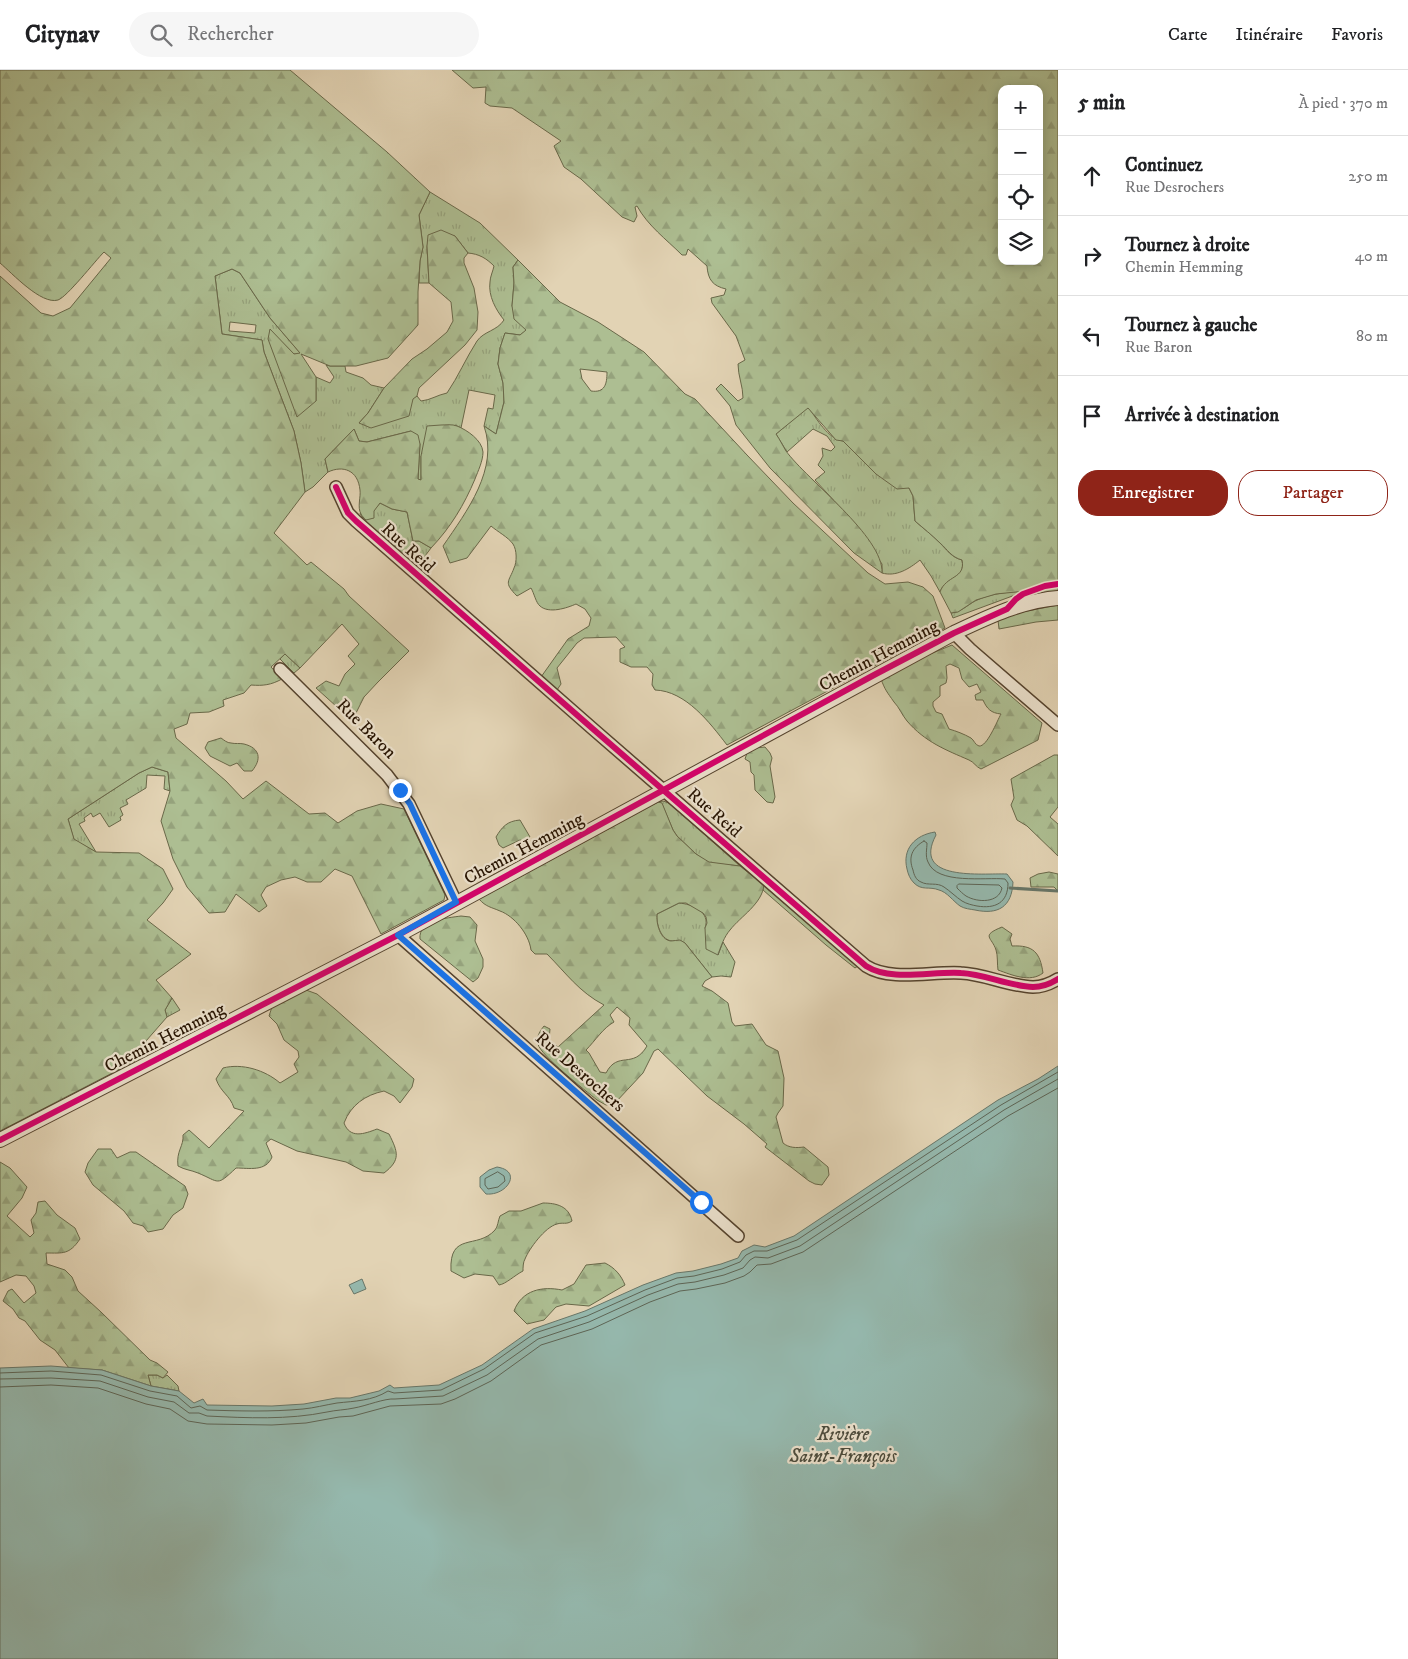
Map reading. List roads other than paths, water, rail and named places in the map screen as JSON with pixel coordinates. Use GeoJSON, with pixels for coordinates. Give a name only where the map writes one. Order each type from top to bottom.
{"type":"FeatureCollection","features":[{"type":"Feature","properties":{"kind":"street","name":"Rue Reid"},"geometry":{"type":"LineString","coordinates":[[336,487],[348,513],[356,521],[593,730],[866,966],[875,971],[890,974],[976,974],[1031,987],[1043,986],[1058,979]]}},
{"type":"Feature","properties":{"kind":"street","name":"Chemin Hemming"},"geometry":{"type":"LineString","coordinates":[[0,1140],[398,935],[954,633],[1007,609],[1058,598]]}},
{"type":"Feature","properties":{"kind":"street"},"geometry":{"type":"LineString","coordinates":[[954,633],[966,646],[1058,725]]}},
{"type":"Feature","properties":{"kind":"street","name":"Rue Baron"},"geometry":{"type":"LineString","coordinates":[[280,669],[400,790],[410,804],[456,902]]}},
{"type":"Feature","properties":{"kind":"street","name":"Rue Desrochers"},"geometry":{"type":"LineString","coordinates":[[398,935],[738,1236]]}},
{"type":"Feature","properties":{"kind":"water"},"geometry":{"type":"Polygon","coordinates":[[[935,832],[936,835],[931,850],[933,861],[941,868],[953,872],[1007,874],[1013,882],[1010,898],[1007,903],[997,910],[968,909],[960,906],[942,891],[923,888],[914,883],[907,869],[906,855],[908,849],[921,836],[935,832]]]}},
{"type":"Feature","properties":{"kind":"water","name":"Rivière Saint-François"},"geometry":{"type":"Polygon","coordinates":[[[1058,1066],[1058,1659],[0,1659],[0,1368],[51,1366],[102,1370],[151,1386],[179,1391],[194,1403],[203,1399],[207,1405],[272,1406],[304,1404],[336,1398],[350,1398],[379,1391],[390,1385],[394,1388],[439,1385],[482,1365],[533,1329],[585,1311],[643,1285],[676,1273],[693,1271],[738,1258],[742,1251],[754,1245],[765,1247],[794,1236],[998,1100],[1058,1066]]]}},
{"type":"Feature","properties":{"kind":"water"},"geometry":{"type":"Polygon","coordinates":[[[497,1167],[505,1169],[509,1173],[509,1183],[494,1194],[486,1194],[480,1187],[480,1177],[497,1167]]]}},
{"type":"Feature","properties":{"kind":"water"},"geometry":{"type":"Polygon","coordinates":[[[362,1279],[366,1289],[354,1294],[349,1285],[362,1279]]]}},
{"type":"Feature","properties":{"kind":"waterway"},"geometry":{"type":"LineString","coordinates":[[1010,888],[1058,891]]}}]}
